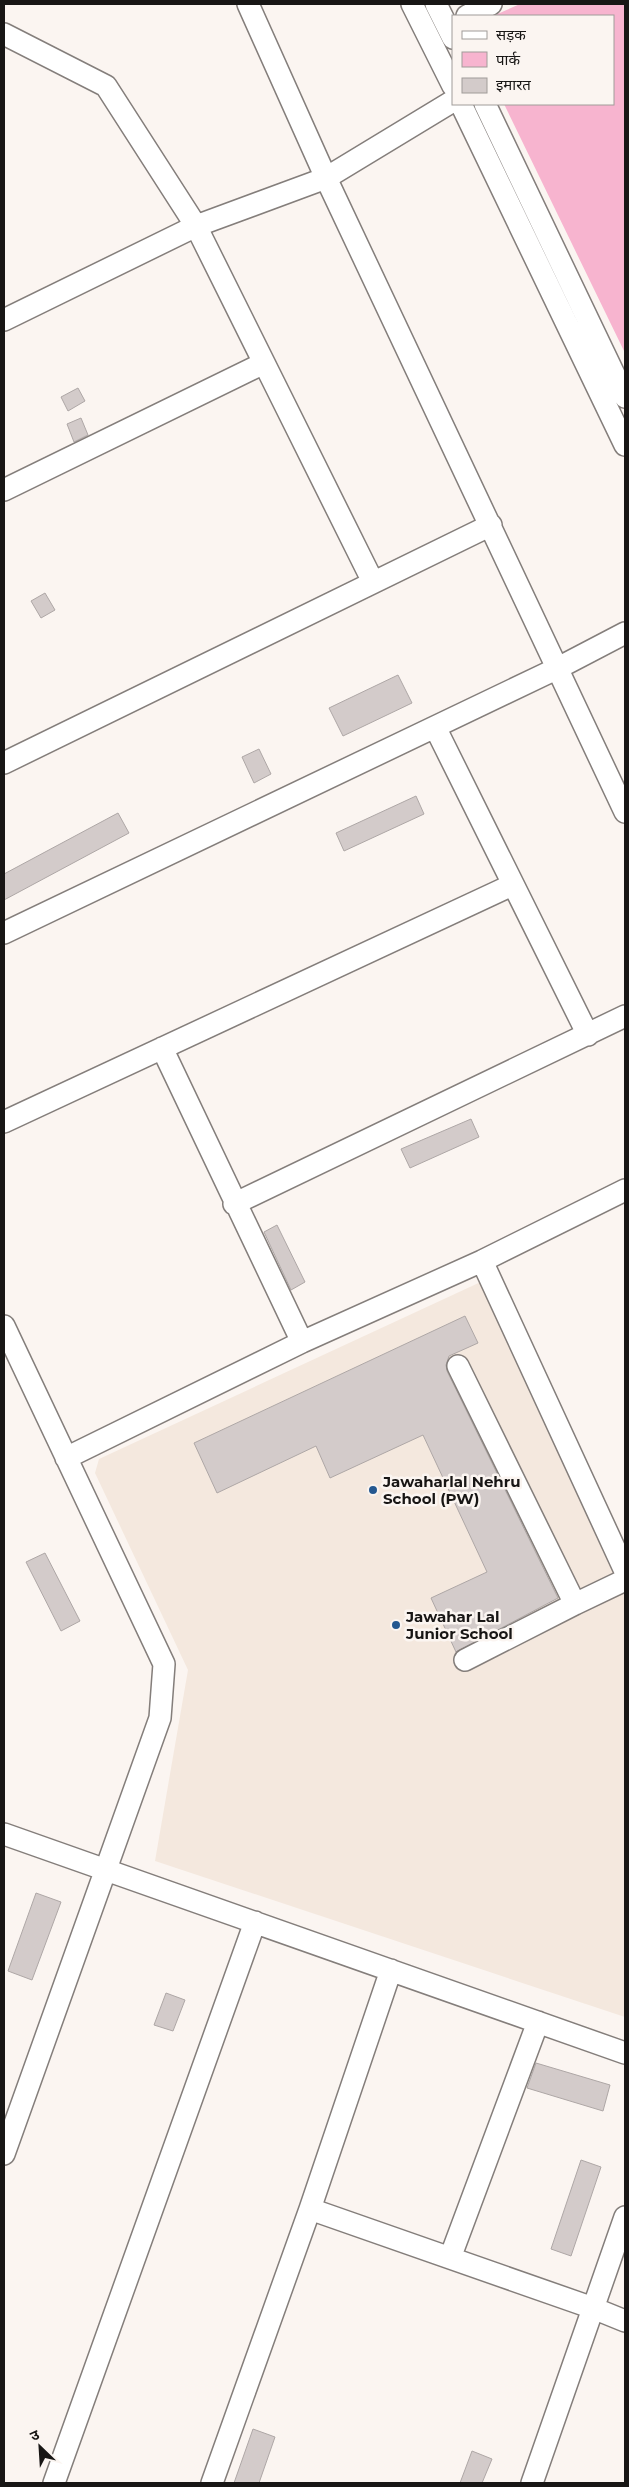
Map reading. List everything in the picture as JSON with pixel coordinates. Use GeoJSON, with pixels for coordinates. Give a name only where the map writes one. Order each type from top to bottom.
{"type":"FeatureCollection","features":[{"type":"Feature","properties":{"kind":"street"},"geometry":{"type":"LineString","coordinates":[[248,4],[326,178],[625,812]]}},
{"type":"Feature","properties":{"kind":"street"},"geometry":{"type":"LineString","coordinates":[[428,36],[451,29],[437,4],[415,9],[428,36],[452,84]]}},
{"type":"Feature","properties":{"kind":"street"},"geometry":{"type":"LineString","coordinates":[[469,15],[491,4]]}},
{"type":"Feature","properties":{"kind":"street"},"geometry":{"type":"LineString","coordinates":[[4,34],[106,86],[196,226],[373,582]]}},
{"type":"Feature","properties":{"kind":"street"},"geometry":{"type":"LineString","coordinates":[[4,319],[196,226],[326,178],[452,101]]}},
{"type":"Feature","properties":{"kind":"street"},"geometry":{"type":"LineString","coordinates":[[461,105],[625,445]]}},
{"type":"Feature","properties":{"kind":"street"},"geometry":{"type":"LineString","coordinates":[[485,105],[625,397]]}},
{"type":"Feature","properties":{"kind":"street"},"geometry":{"type":"LineString","coordinates":[[4,490],[264,363]]}},
{"type":"Feature","properties":{"kind":"street"},"geometry":{"type":"LineString","coordinates":[[4,763],[491,525]]}},
{"type":"Feature","properties":{"kind":"street"},"geometry":{"type":"LineString","coordinates":[[4,933],[558,668],[625,632]]}},
{"type":"Feature","properties":{"kind":"street"},"geometry":{"type":"LineString","coordinates":[[435,727],[588,1035]]}},
{"type":"Feature","properties":{"kind":"street"},"geometry":{"type":"LineString","coordinates":[[4,1122],[512,885]]}},
{"type":"Feature","properties":{"kind":"street"},"geometry":{"type":"LineString","coordinates":[[234,1204],[625,1016]]}},
{"type":"Feature","properties":{"kind":"street"},"geometry":{"type":"LineString","coordinates":[[162,1048],[234,1204],[302,1342]]}},
{"type":"Feature","properties":{"kind":"street"},"geometry":{"type":"LineString","coordinates":[[66,1458],[302,1342],[482,1261],[625,1190]]}},
{"type":"Feature","properties":{"kind":"street"},"geometry":{"type":"LineString","coordinates":[[482,1261],[625,1571]]}},
{"type":"Feature","properties":{"kind":"street"},"geometry":{"type":"LineString","coordinates":[[4,1326],[164,1664],[160,1718],[4,2154]]}},
{"type":"Feature","properties":{"kind":"street"},"geometry":{"type":"LineString","coordinates":[[458,1366],[574,1604]]}},
{"type":"Feature","properties":{"kind":"street"},"geometry":{"type":"LineString","coordinates":[[465,1660],[625,1580]]}},
{"type":"Feature","properties":{"kind":"street"},"geometry":{"type":"LineString","coordinates":[[4,1834],[625,2053]]}},
{"type":"Feature","properties":{"kind":"street"},"geometry":{"type":"LineString","coordinates":[[54,2483],[255,1922]]}},
{"type":"Feature","properties":{"kind":"street"},"geometry":{"type":"LineString","coordinates":[[212,2483],[310,2209],[391,1970]]}},
{"type":"Feature","properties":{"kind":"street"},"geometry":{"type":"LineString","coordinates":[[450,2258],[538,2022]]}},
{"type":"Feature","properties":{"kind":"street"},"geometry":{"type":"LineString","coordinates":[[310,2209],[593,2308],[625,2321]]}},
{"type":"Feature","properties":{"kind":"street"},"geometry":{"type":"LineString","coordinates":[[532,2483],[625,2216]]}},
{"type":"Feature","properties":{"kind":"shaded area","name":"Jawahar Lal Junior School"},"geometry":{"type":"Polygon","coordinates":[[[485,1280],[625,1580],[625,2017],[155,1861],[188,1670],[95,1473],[99,1459],[485,1280]]]}},
{"type":"Feature","properties":{"kind":"green space"},"geometry":{"type":"Polygon","coordinates":[[[520,4],[625,4],[625,353],[504,105],[614,105],[614,15],[495,15],[520,4]]]}},
{"type":"Feature","properties":{"kind":"building"},"geometry":{"type":"Polygon","coordinates":[[[78,388],[85,401],[68,411],[61,397],[78,388]]]}},
{"type":"Feature","properties":{"kind":"building"},"geometry":{"type":"Polygon","coordinates":[[[81,418],[88,435],[74,442],[67,424],[81,418]]]}},
{"type":"Feature","properties":{"kind":"building"},"geometry":{"type":"Polygon","coordinates":[[[45,593],[55,610],[41,618],[31,601],[45,593]]]}},
{"type":"Feature","properties":{"kind":"building"},"geometry":{"type":"Polygon","coordinates":[[[398,675],[412,703],[343,736],[329,708],[398,675]]]}},
{"type":"Feature","properties":{"kind":"building"},"geometry":{"type":"Polygon","coordinates":[[[259,749],[271,774],[254,783],[242,757],[259,749]]]}},
{"type":"Feature","properties":{"kind":"building"},"geometry":{"type":"Polygon","coordinates":[[[416,796],[424,814],[344,851],[336,833],[416,796]]]}},
{"type":"Feature","properties":{"kind":"building"},"geometry":{"type":"Polygon","coordinates":[[[118,813],[129,833],[4,900],[4,874],[118,813]]]}},
{"type":"Feature","properties":{"kind":"building"},"geometry":{"type":"Polygon","coordinates":[[[471,1119],[479,1137],[410,1168],[401,1149],[471,1119]]]}},
{"type":"Feature","properties":{"kind":"building"},"geometry":{"type":"Polygon","coordinates":[[[277,1225],[305,1282],[291,1290],[264,1232],[277,1225]]]}},
{"type":"Feature","properties":{"kind":"building"},"geometry":{"type":"Polygon","coordinates":[[[465,1316],[478,1343],[449,1356],[446,1365],[447,1371],[558,1598],[456,1652],[431,1598],[487,1572],[423,1435],[330,1478],[316,1446],[217,1493],[194,1443],[465,1316]]]}},
{"type":"Feature","properties":{"kind":"building"},"geometry":{"type":"Polygon","coordinates":[[[45,1553],[80,1621],[61,1631],[26,1562],[45,1553]]]}},
{"type":"Feature","properties":{"kind":"building"},"geometry":{"type":"Polygon","coordinates":[[[36,1893],[61,1902],[32,1980],[8,1971],[36,1893]]]}},
{"type":"Feature","properties":{"kind":"building"},"geometry":{"type":"Polygon","coordinates":[[[166,1993],[185,2000],[173,2031],[154,2025],[166,1993]]]}},
{"type":"Feature","properties":{"kind":"building"},"geometry":{"type":"Polygon","coordinates":[[[536,2063],[610,2085],[603,2111],[527,2088],[536,2063]]]}},
{"type":"Feature","properties":{"kind":"building"},"geometry":{"type":"Polygon","coordinates":[[[581,2160],[601,2167],[571,2256],[551,2249],[581,2160]]]}},
{"type":"Feature","properties":{"kind":"building"},"geometry":{"type":"Polygon","coordinates":[[[253,2429],[275,2437],[259,2483],[234,2483],[253,2429]]]}},
{"type":"Feature","properties":{"kind":"building"},"geometry":{"type":"Polygon","coordinates":[[[472,2451],[492,2459],[482,2483],[460,2483],[472,2451]]]}},
{"type":"Feature","properties":{"kind":"place","name":"Jawaharlal Nehru School (PW)"},"geometry":{"type":"Point","coordinates":[373,1490]}},
{"type":"Feature","properties":{"kind":"place","name":"Jawahar Lal Junior School"},"geometry":{"type":"Point","coordinates":[396,1625]}}]}
